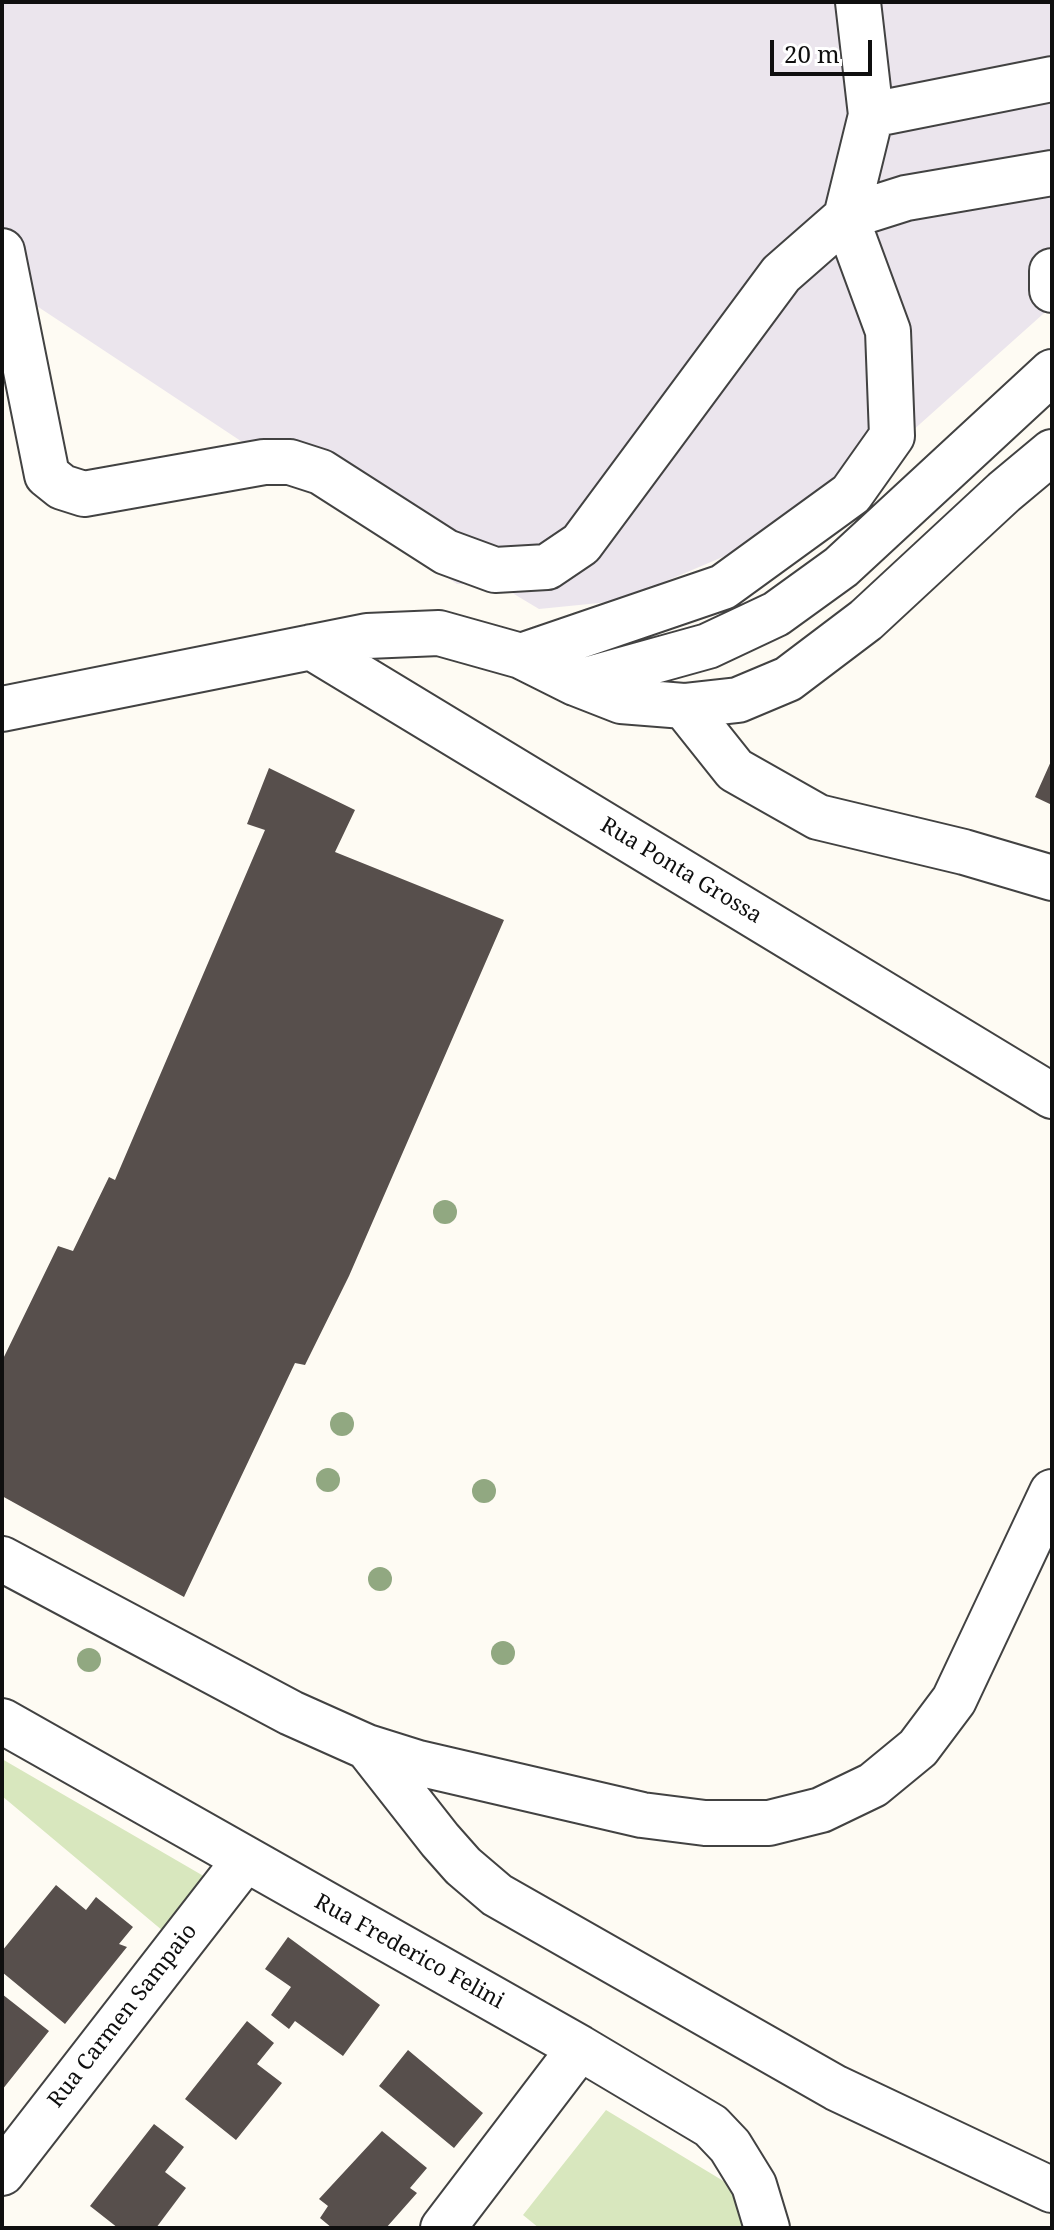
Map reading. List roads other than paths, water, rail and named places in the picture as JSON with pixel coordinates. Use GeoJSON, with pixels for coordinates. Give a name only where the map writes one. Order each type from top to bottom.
{"type":"FeatureCollection","features":[{"type":"Feature","properties":{"kind":"street"},"geometry":{"type":"LineString","coordinates":[[521,656],[723,587],[851,494],[892,436],[888,331],[846,217],[871,115],[858,2]]}},
{"type":"Feature","properties":{"kind":"street"},"geometry":{"type":"LineString","coordinates":[[871,115],[1052,79]]}},
{"type":"Feature","properties":{"kind":"street"},"geometry":{"type":"LineString","coordinates":[[2,251],[47,475],[62,487],[84,494],[264,462],[290,462],[321,472],[446,552],[495,570],[547,567],[581,544],[781,274],[846,217],[906,198],[1052,173]]}},
{"type":"Feature","properties":{"kind":"street"},"geometry":{"type":"LineString","coordinates":[[1052,271],[1052,290]]}},
{"type":"Feature","properties":{"kind":"street"},"geometry":{"type":"LineString","coordinates":[[575,683],[708,646],[776,614],[841,567],[1052,372]]}},
{"type":"Feature","properties":{"kind":"street"},"geometry":{"type":"LineString","coordinates":[[2,709],[367,636],[439,633],[521,656],[575,683],[621,701],[684,706],[738,700],[788,679],[866,620],[1004,492],[1052,452]]}},
{"type":"Feature","properties":{"kind":"street","name":"Rua Ponta Grossa"},"geometry":{"type":"LineString","coordinates":[[311,647],[1052,1096]]}},
{"type":"Feature","properties":{"kind":"street"},"geometry":{"type":"LineString","coordinates":[[684,706],[735,770],[818,817],[964,852],[1052,878]]}},
{"type":"Feature","properties":{"kind":"street"},"geometry":{"type":"LineString","coordinates":[[2,1559],[291,1713],[367,1747],[418,1763],[642,1815],[705,1823],[769,1823],[821,1810],[873,1785],[918,1748],[954,1700],[1052,1492]]}},
{"type":"Feature","properties":{"kind":"street","name":"Rua Frederico Felini"},"geometry":{"type":"LineString","coordinates":[[2,1721],[580,2048],[711,2126],[730,2146],[754,2185],[767,2228]]}},
{"type":"Feature","properties":{"kind":"street"},"geometry":{"type":"LineString","coordinates":[[367,1747],[440,1840],[463,1866],[497,1895],[836,2088],[1052,2190]]}},
{"type":"Feature","properties":{"kind":"street","name":"Rua Carmen Sampaio"},"geometry":{"type":"LineString","coordinates":[[2,2173],[245,1860]]}},
{"type":"Feature","properties":{"kind":"street"},"geometry":{"type":"LineString","coordinates":[[443,2228],[580,2048]]}}]}
